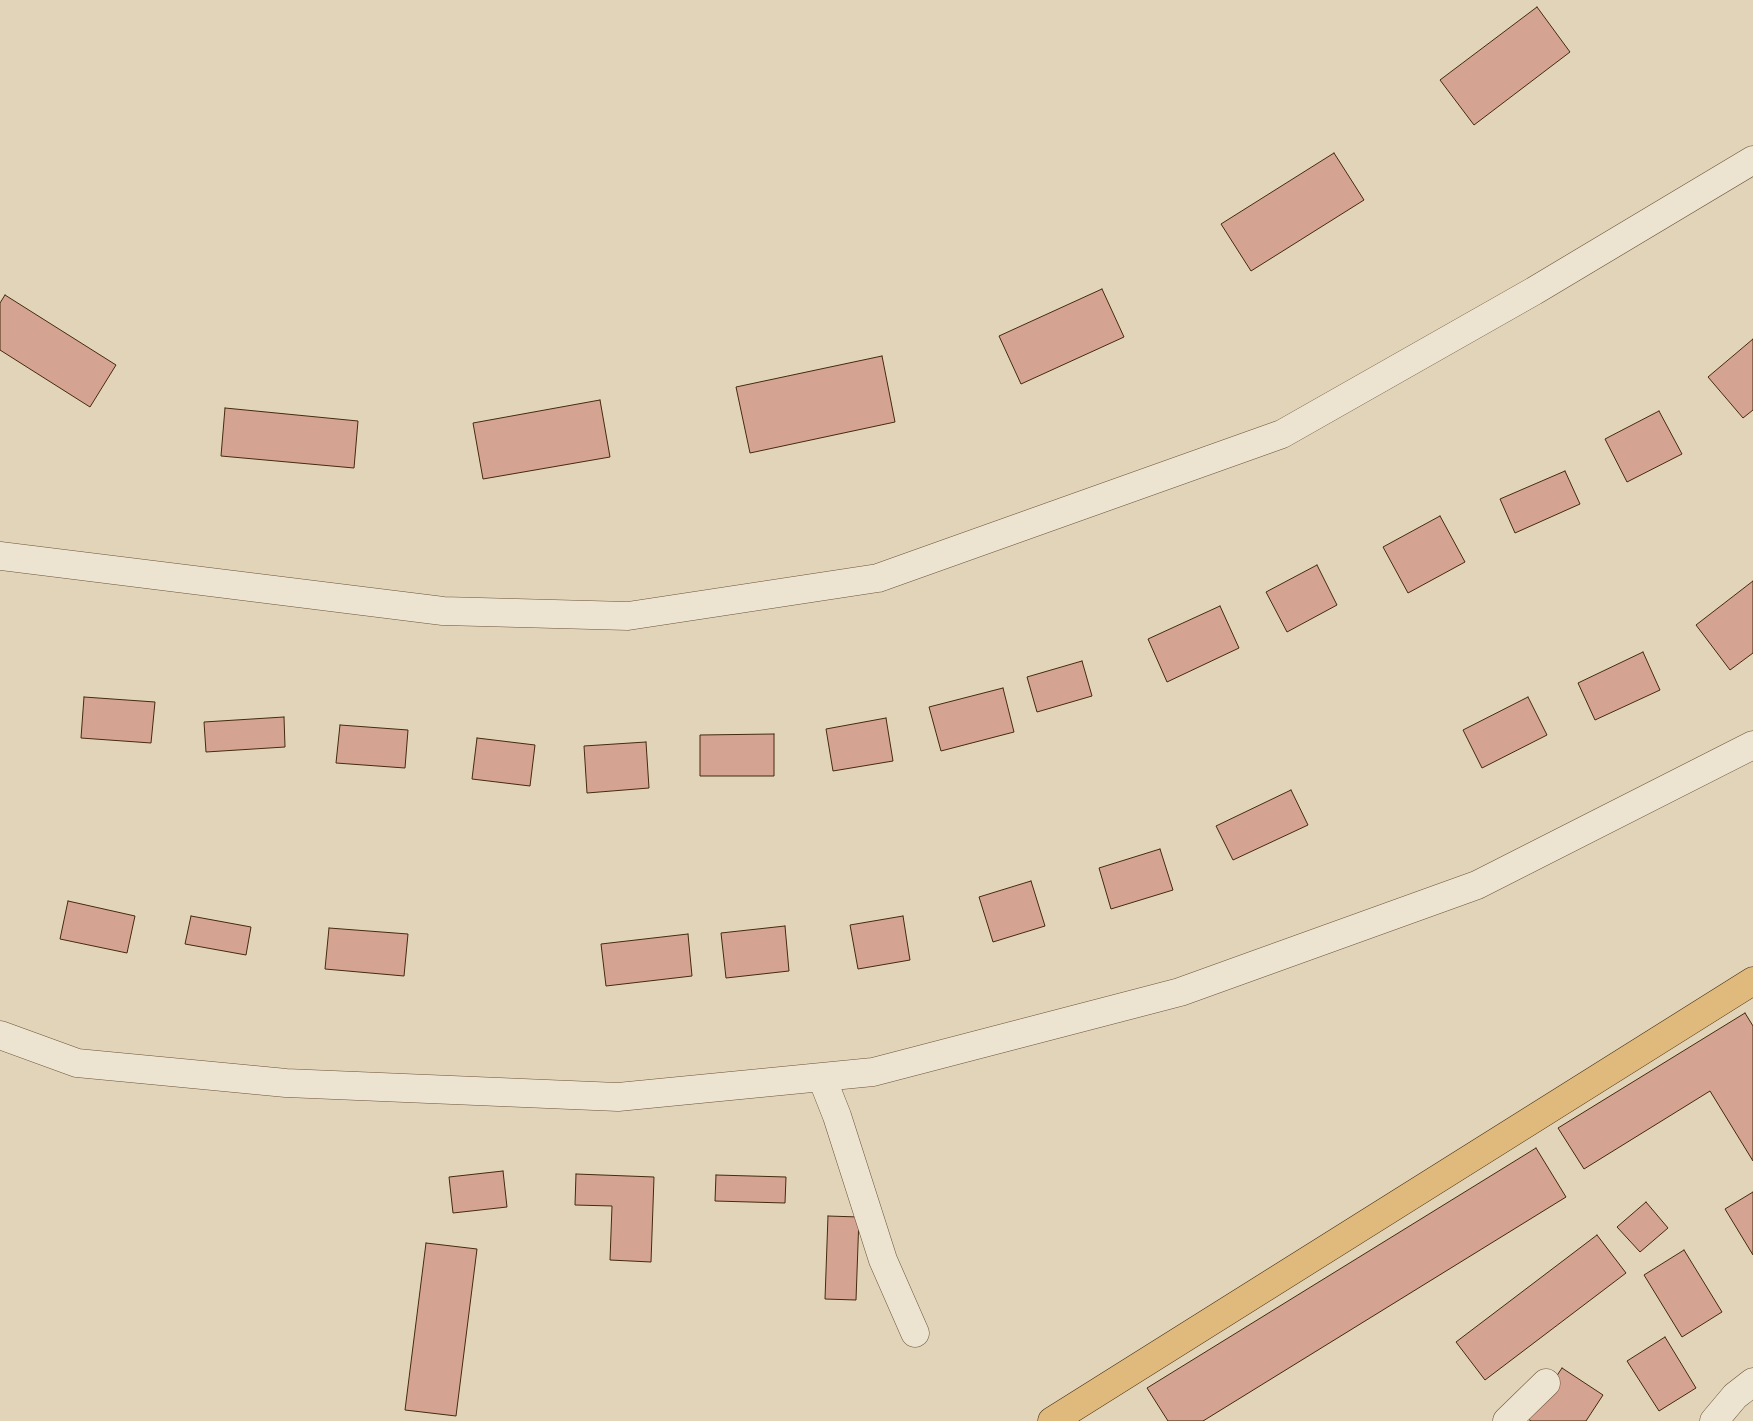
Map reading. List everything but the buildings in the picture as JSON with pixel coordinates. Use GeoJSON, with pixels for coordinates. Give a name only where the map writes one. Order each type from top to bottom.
{"type":"FeatureCollection","features":[{"type":"Feature","properties":{"kind":"main road"},"geometry":{"type":"LineString","coordinates":[[1060,1419],[1753,981]]}},
{"type":"Feature","properties":{"kind":"street"},"geometry":{"type":"LineString","coordinates":[[0,556],[462,612],[628,616],[878,578],[1282,434],[1526,296],[1753,160]]}},
{"type":"Feature","properties":{"kind":"street"},"geometry":{"type":"LineString","coordinates":[[0,1035],[77,1063],[286,1083],[618,1098],[873,1072],[1180,992],[1477,885],[1753,746]]}},
{"type":"Feature","properties":{"kind":"street"},"geometry":{"type":"LineString","coordinates":[[822,1078],[837,1116],[883,1260],[915,1333]]}},
{"type":"Feature","properties":{"kind":"street"},"geometry":{"type":"LineString","coordinates":[[1714,1421],[1736,1396],[1753,1382]]}},
{"type":"Feature","properties":{"kind":"street"},"geometry":{"type":"LineString","coordinates":[[1507,1421],[1546,1383]]}}]}
